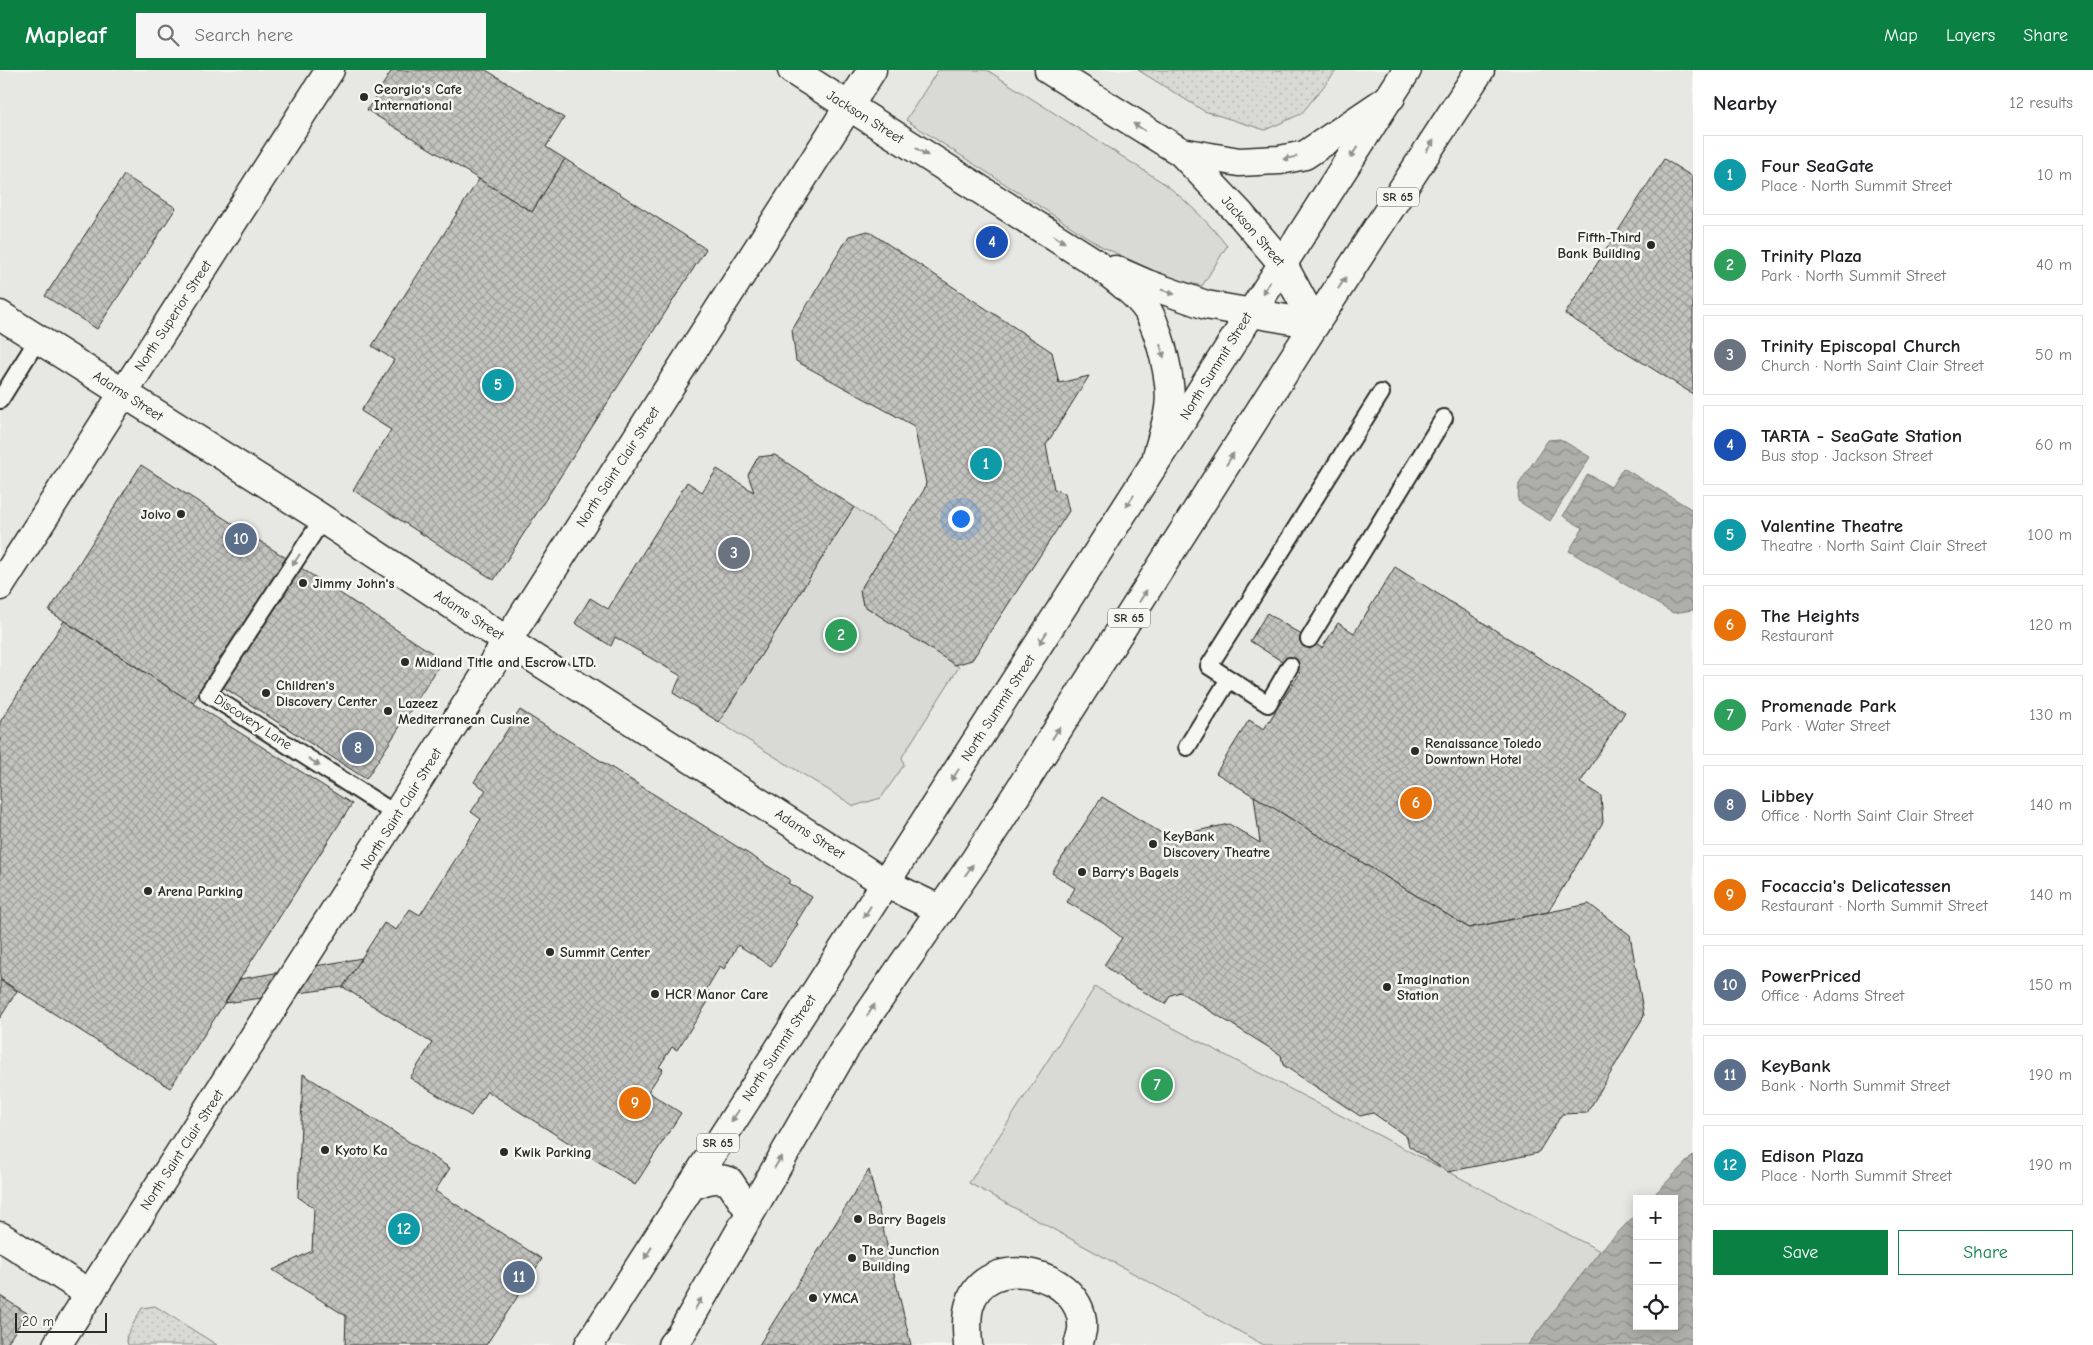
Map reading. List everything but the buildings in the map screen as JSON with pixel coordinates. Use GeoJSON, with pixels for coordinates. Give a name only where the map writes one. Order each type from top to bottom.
{"type":"FeatureCollection","features":[{"type":"Feature","properties":{"kind":"street","name":"North Superior Street"},"geometry":{"type":"LineString","coordinates":[[0,586],[330,70]]}},
{"type":"Feature","properties":{"kind":"street","name":"Jackson Street"},"geometry":{"type":"LineString","coordinates":[[792,70],[1091,260],[1124,286],[1148,311],[1160,344],[1170,387],[1170,408],[1156,460]]}},
{"type":"Feature","properties":{"kind":"street","name":"North Saint Clair Street"},"geometry":{"type":"LineString","coordinates":[[57,1345],[872,70]]}},
{"type":"Feature","properties":{"kind":"street","name":"Jackson Street"},"geometry":{"type":"LineString","coordinates":[[1049,70],[1181,152],[1241,215],[1282,263],[1315,324]]}},
{"type":"Feature","properties":{"kind":"street","name":"North Summit Street"},"geometry":{"type":"LineString","coordinates":[[589,1345],[1407,70]]}},
{"type":"Feature","properties":{"kind":"street","name":"SR 65"},"geometry":{"type":"LineString","coordinates":[[672,1345],[681,1334],[839,1058],[976,860],[1315,324],[1480,70]]}},
{"type":"Feature","properties":{"kind":"street","name":"Jackson Street"},"geometry":{"type":"LineString","coordinates":[[1181,152],[1239,162],[1280,160],[1305,154],[1391,97]]}},
{"type":"Feature","properties":{"kind":"street","name":"Jackson Street"},"geometry":{"type":"LineString","coordinates":[[1091,260],[1188,299],[1315,324]]}},
{"type":"Feature","properties":{"kind":"street","name":"Adams Street"},"geometry":{"type":"LineString","coordinates":[[0,315],[885,883],[941,910]]}},
{"type":"Feature","properties":{"kind":"street"},"geometry":{"type":"LineString","coordinates":[[689,1187],[704,1180],[713,1179],[729,1182],[750,1212]]}},
{"type":"Feature","properties":{"kind":"street"},"geometry":{"type":"LineString","coordinates":[[0,1236],[90,1294]]}},
{"type":"Feature","properties":{"kind":"street"},"geometry":{"type":"LineString","coordinates":[[968,1345],[969,1306],[978,1287],[992,1276],[1015,1272],[1043,1276],[1066,1289],[1078,1308],[1082,1328],[1078,1345]]}},
{"type":"Feature","properties":{"kind":"lane"},"geometry":{"type":"LineString","coordinates":[[0,399],[38,339]]}},
{"type":"Feature","properties":{"kind":"lane"},"geometry":{"type":"LineString","coordinates":[[1290,666],[1268,704],[1209,666],[1381,393]]}},
{"type":"Feature","properties":{"kind":"lane"},"geometry":{"type":"LineString","coordinates":[[1309,639],[1444,418]]}},
{"type":"Feature","properties":{"kind":"lane","name":"Discovery Lane"},"geometry":{"type":"LineString","coordinates":[[322,520],[208,694],[397,815]]}},
{"type":"Feature","properties":{"kind":"lane"},"geometry":{"type":"LineString","coordinates":[[1187,747],[1230,679]]}},
{"type":"Feature","properties":{"kind":"shaded area"},"geometry":{"type":"Polygon","coordinates":[[[0,70],[1693,70],[1693,1155],[1654,1195],[1633,1195],[1633,1217],[1600,1251],[1528,1345],[0,1345],[0,70]]]}},
{"type":"Feature","properties":{"kind":"shaded area"},"geometry":{"type":"Polygon","coordinates":[[[938,70],[987,70],[1174,191],[1198,213],[1227,246],[1202,286],[1168,278],[1101,246],[906,120],[938,70]]]}},
{"type":"Feature","properties":{"kind":"shaded area"},"geometry":{"type":"Polygon","coordinates":[[[1138,70],[1337,70],[1301,114],[1265,130],[1204,111],[1138,70]]]}},
{"type":"Feature","properties":{"kind":"shaded area"},"geometry":{"type":"Polygon","coordinates":[[[854,507],[895,535],[860,590],[863,605],[959,667],[902,757],[904,765],[881,798],[854,806],[719,722],[854,507]]]}},
{"type":"Feature","properties":{"kind":"shaded area"},"geometry":{"type":"Polygon","coordinates":[[[1095,987],[1600,1251],[1528,1345],[1264,1345],[969,1183],[1095,987]]]}},
{"type":"Feature","properties":{"kind":"shaded area"},"geometry":{"type":"Polygon","coordinates":[[[155,1306],[217,1345],[128,1345],[126,1337],[142,1308],[155,1306]]]}},
{"type":"Feature","properties":{"kind":"water"},"geometry":{"type":"Polygon","coordinates":[[[1560,439],[1590,457],[1550,521],[1518,501],[1519,484],[1548,440],[1560,439]]]}},
{"type":"Feature","properties":{"kind":"water"},"geometry":{"type":"Polygon","coordinates":[[[1623,468],[1693,510],[1693,610],[1673,613],[1569,551],[1583,528],[1563,516],[1588,474],[1611,487],[1623,468]]]}},
{"type":"Feature","properties":{"kind":"water"},"geometry":{"type":"Polygon","coordinates":[[[1693,1155],[1693,1345],[1528,1345],[1600,1251],[1633,1217],[1633,1330],[1678,1330],[1678,1195],[1654,1195],[1693,1155]]]}},
{"type":"Feature","properties":{"kind":"place","name":"Georgio's Cafe International"},"geometry":{"type":"Point","coordinates":[364,97]}},
{"type":"Feature","properties":{"kind":"place","name":"TARTA - SeaGate Station"},"geometry":{"type":"Point","coordinates":[992,242]}},
{"type":"Feature","properties":{"kind":"place","name":"Fifth-Third Bank Building"},"geometry":{"type":"Point","coordinates":[1651,245]}},
{"type":"Feature","properties":{"kind":"place","name":"Valentine Theatre"},"geometry":{"type":"Point","coordinates":[498,385]}},
{"type":"Feature","properties":{"kind":"place","name":"Four SeaGate"},"geometry":{"type":"Point","coordinates":[986,464]}},
{"type":"Feature","properties":{"kind":"place","name":"Joivo"},"geometry":{"type":"Point","coordinates":[181,514]}},
{"type":"Feature","properties":{"kind":"place","name":"PowerPriced"},"geometry":{"type":"Point","coordinates":[241,539]}},
{"type":"Feature","properties":{"kind":"place","name":"Trinity Episcopal Church"},"geometry":{"type":"Point","coordinates":[734,553]}},
{"type":"Feature","properties":{"kind":"place","name":"Jimmy John's"},"geometry":{"type":"Point","coordinates":[303,583]}},
{"type":"Feature","properties":{"kind":"place","name":"Trinity Plaza"},"geometry":{"type":"Point","coordinates":[841,635]}},
{"type":"Feature","properties":{"kind":"place","name":"Midland Title and Escrow LTD."},"geometry":{"type":"Point","coordinates":[405,662]}},
{"type":"Feature","properties":{"kind":"place","name":"Children's Discovery Center"},"geometry":{"type":"Point","coordinates":[266,693]}},
{"type":"Feature","properties":{"kind":"place","name":"Lazeez Mediterranean Cusine"},"geometry":{"type":"Point","coordinates":[388,711]}},
{"type":"Feature","properties":{"kind":"place","name":"Libbey"},"geometry":{"type":"Point","coordinates":[358,748]}},
{"type":"Feature","properties":{"kind":"place","name":"Renaissance Toledo Downtown Hotel"},"geometry":{"type":"Point","coordinates":[1415,751]}},
{"type":"Feature","properties":{"kind":"place","name":"The Heights"},"geometry":{"type":"Point","coordinates":[1416,803]}},
{"type":"Feature","properties":{"kind":"place","name":"KeyBank Discovery Theatre"},"geometry":{"type":"Point","coordinates":[1153,844]}},
{"type":"Feature","properties":{"kind":"place","name":"Barry's Bagels"},"geometry":{"type":"Point","coordinates":[1082,872]}},
{"type":"Feature","properties":{"kind":"place","name":"Arena Parking"},"geometry":{"type":"Point","coordinates":[148,891]}},
{"type":"Feature","properties":{"kind":"place","name":"Summit Center"},"geometry":{"type":"Point","coordinates":[550,952]}},
{"type":"Feature","properties":{"kind":"place","name":"Imagination Station"},"geometry":{"type":"Point","coordinates":[1387,987]}},
{"type":"Feature","properties":{"kind":"place","name":"HCR Manor Care"},"geometry":{"type":"Point","coordinates":[655,994]}},
{"type":"Feature","properties":{"kind":"place","name":"Promenade Park"},"geometry":{"type":"Point","coordinates":[1157,1085]}},
{"type":"Feature","properties":{"kind":"place","name":"Focaccia's Delicatessen"},"geometry":{"type":"Point","coordinates":[635,1103]}},
{"type":"Feature","properties":{"kind":"place","name":"Kyoto Ka"},"geometry":{"type":"Point","coordinates":[325,1150]}},
{"type":"Feature","properties":{"kind":"place","name":"Kwik Parking"},"geometry":{"type":"Point","coordinates":[504,1152]}},
{"type":"Feature","properties":{"kind":"place","name":"Barry Bagels"},"geometry":{"type":"Point","coordinates":[858,1219]}},
{"type":"Feature","properties":{"kind":"place","name":"Edison Plaza"},"geometry":{"type":"Point","coordinates":[404,1229]}},
{"type":"Feature","properties":{"kind":"place","name":"The Junction Building"},"geometry":{"type":"Point","coordinates":[852,1258]}},
{"type":"Feature","properties":{"kind":"place","name":"KeyBank"},"geometry":{"type":"Point","coordinates":[519,1277]}},
{"type":"Feature","properties":{"kind":"place","name":"YMCA"},"geometry":{"type":"Point","coordinates":[813,1298]}}]}
